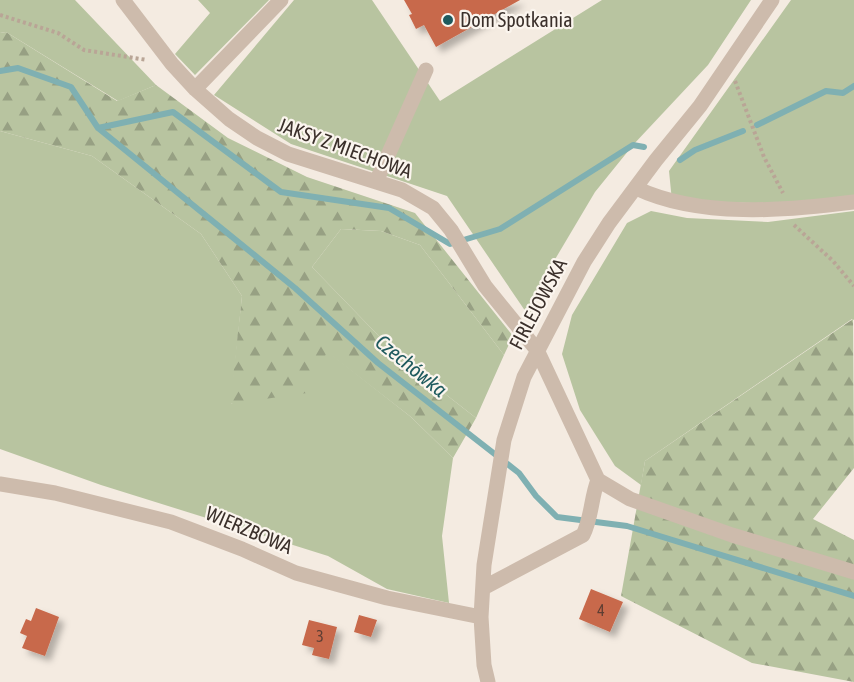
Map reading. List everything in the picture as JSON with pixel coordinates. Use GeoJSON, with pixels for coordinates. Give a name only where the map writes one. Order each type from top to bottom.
{"type":"FeatureCollection","features":[{"type":"Feature","properties":{"kind":"street","name":"JAKSY Z MIECHOWA"},"geometry":{"type":"LineString","coordinates":[[123,0],[172,64],[195,89],[256,138],[288,154],[414,195],[433,208],[451,230],[485,286],[537,350],[598,480]]}},
{"type":"Feature","properties":{"kind":"street"},"geometry":{"type":"LineString","coordinates":[[195,89],[281,0]]}},
{"type":"Feature","properties":{"kind":"street","name":"FIRLEJOWSKA"},"geometry":{"type":"LineString","coordinates":[[488,682],[484,665],[481,617],[484,565],[504,440],[514,403],[537,350],[584,262],[609,223],[700,106],[772,0]]}},
{"type":"Feature","properties":{"kind":"street"},"geometry":{"type":"LineString","coordinates":[[376,182],[426,70]]}},
{"type":"Feature","properties":{"kind":"street"},"geometry":{"type":"LineString","coordinates":[[636,188],[652,196],[672,201],[718,208],[776,209],[854,202]]}},
{"type":"Feature","properties":{"kind":"street"},"geometry":{"type":"LineString","coordinates":[[483,588],[584,535],[598,480],[630,499],[732,535],[854,572]]}},
{"type":"Feature","properties":{"kind":"street","name":"WIERZBOWA"},"geometry":{"type":"LineString","coordinates":[[0,484],[55,493],[171,522],[243,549],[296,573],[387,598],[481,617]]}},
{"type":"Feature","properties":{"kind":"path"},"geometry":{"type":"LineString","coordinates":[[0,15],[58,33],[84,50],[172,64]]}},
{"type":"Feature","properties":{"kind":"path"},"geometry":{"type":"LineString","coordinates":[[735,80],[764,157],[783,193],[795,208]]}},
{"type":"Feature","properties":{"kind":"path"},"geometry":{"type":"LineString","coordinates":[[776,209],[833,261],[854,286]]}},
{"type":"Feature","properties":{"kind":"green space"},"geometry":{"type":"Polygon","coordinates":[[[0,0],[75,0],[156,85],[118,101],[6,32],[0,33],[0,0]]]}},
{"type":"Feature","properties":{"kind":"green space"},"geometry":{"type":"Polygon","coordinates":[[[198,0],[269,0],[195,75],[175,54],[210,13],[198,0]]]}},
{"type":"Feature","properties":{"kind":"green space"},"geometry":{"type":"Polygon","coordinates":[[[294,0],[372,0],[440,101],[602,0],[751,0],[708,65],[633,145],[595,192],[538,288],[530,318],[447,196],[291,144],[214,95],[294,0]]]}},
{"type":"Feature","properties":{"kind":"green space"},"geometry":{"type":"Polygon","coordinates":[[[791,0],[854,0],[854,202],[828,205],[672,201],[669,171],[791,0]]]}},
{"type":"Feature","properties":{"kind":"green space"},"geometry":{"type":"Polygon","coordinates":[[[6,32],[117,101],[156,85],[228,138],[307,177],[415,213],[513,336],[504,355],[420,245],[381,231],[341,229],[312,267],[403,361],[476,418],[453,458],[411,417],[327,352],[307,393],[230,404],[242,296],[201,234],[92,156],[0,131],[0,33],[6,32]]]}},
{"type":"Feature","properties":{"kind":"green space"},"geometry":{"type":"Polygon","coordinates":[[[0,131],[92,156],[201,234],[242,296],[231,404],[327,351],[411,417],[453,458],[442,536],[449,603],[387,589],[328,556],[101,485],[0,449],[0,131]]]}},
{"type":"Feature","properties":{"kind":"green space"},"geometry":{"type":"Polygon","coordinates":[[[651,211],[687,218],[768,222],[854,211],[854,320],[852,319],[645,461],[641,485],[615,466],[580,410],[562,354],[572,315],[627,223],[651,211]]]}},
{"type":"Feature","properties":{"kind":"green space"},"geometry":{"type":"Polygon","coordinates":[[[341,229],[381,231],[420,245],[504,355],[476,418],[403,361],[312,267],[341,229]]]}},
{"type":"Feature","properties":{"kind":"green space"},"geometry":{"type":"Polygon","coordinates":[[[853,319],[854,468],[813,519],[854,540],[854,682],[752,663],[621,596],[645,461],[853,319]]]}},
{"type":"Feature","properties":{"kind":"building","name":"Dom Spotkania"},"geometry":{"type":"Polygon","coordinates":[[[404,0],[520,0],[436,47],[424,25],[416,29],[409,15],[412,14],[404,0]]]}},
{"type":"Feature","properties":{"kind":"building"},"geometry":{"type":"Polygon","coordinates":[[[591,589],[623,602],[610,632],[579,619],[591,589]]]}},
{"type":"Feature","properties":{"kind":"building"},"geometry":{"type":"Polygon","coordinates":[[[36,608],[59,617],[45,656],[22,648],[27,636],[20,633],[26,619],[31,621],[36,608]]]}},
{"type":"Feature","properties":{"kind":"building"},"geometry":{"type":"Polygon","coordinates":[[[359,615],[377,620],[371,637],[354,632],[359,615]]]}},
{"type":"Feature","properties":{"kind":"building"},"geometry":{"type":"Polygon","coordinates":[[[309,620],[337,627],[329,659],[312,655],[314,648],[302,645],[309,620]]]}},
{"type":"Feature","properties":{"kind":"waterway","name":"Czechówka"},"geometry":{"type":"LineString","coordinates":[[0,71],[18,68],[71,87],[98,128],[295,288],[378,363],[519,473],[536,496],[557,517],[627,526],[854,596]]}},
{"type":"Feature","properties":{"kind":"waterway"},"geometry":{"type":"LineString","coordinates":[[757,125],[826,91],[843,93],[854,86]]}},
{"type":"Feature","properties":{"kind":"waterway"},"geometry":{"type":"LineString","coordinates":[[98,128],[173,112],[281,192],[389,208],[450,244],[500,229],[633,145],[644,147]]}},
{"type":"Feature","properties":{"kind":"waterway"},"geometry":{"type":"LineString","coordinates":[[680,160],[695,150],[743,131]]}},
{"type":"Feature","properties":{"kind":"place","name":"Dom Spotkania"},"geometry":{"type":"Point","coordinates":[448,20]}}]}
